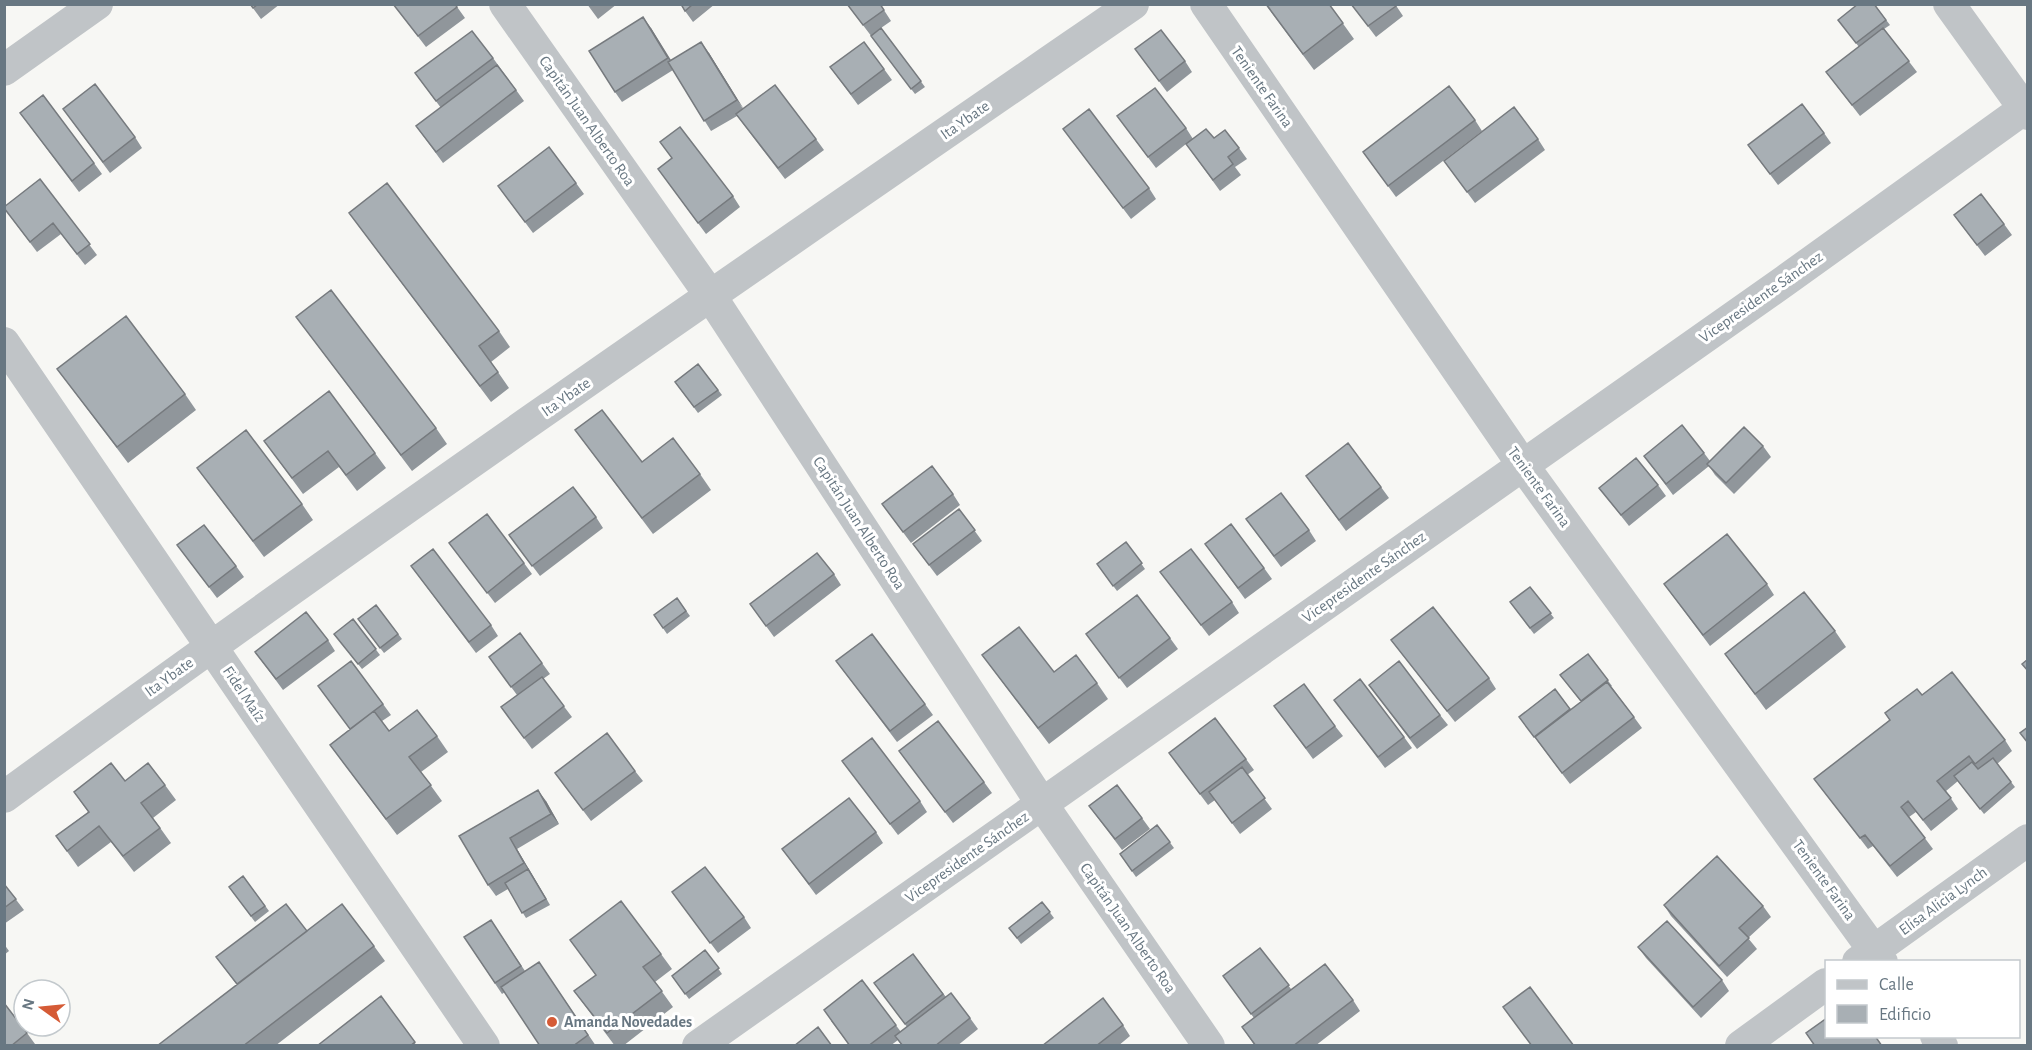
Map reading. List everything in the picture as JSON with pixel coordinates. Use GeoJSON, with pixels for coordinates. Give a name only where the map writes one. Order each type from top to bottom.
{"type":"FeatureCollection","features":[{"type":"Feature","properties":{"kind":"street"},"geometry":{"type":"LineString","coordinates":[[4,70],[97,4]]}},
{"type":"Feature","properties":{"kind":"street","name":"Capitán Juan Alberto Roa"},"geometry":{"type":"LineString","coordinates":[[505,4],[710,295],[1042,804],[1209,1046]]}},
{"type":"Feature","properties":{"kind":"street","name":"Ita Ybate"},"geometry":{"type":"LineString","coordinates":[[4,797],[211,646],[710,295],[1133,4]]}},
{"type":"Feature","properties":{"kind":"street","name":"Teniente Farina"},"geometry":{"type":"LineString","coordinates":[[1206,4],[1522,465],[1872,958]]}},
{"type":"Feature","properties":{"kind":"street"},"geometry":{"type":"LineString","coordinates":[[1949,4],[2026,109]]}},
{"type":"Feature","properties":{"kind":"street","name":"Vicepresidente Sánchez"},"geometry":{"type":"LineString","coordinates":[[698,1046],[2026,109]]}},
{"type":"Feature","properties":{"kind":"street","name":"Fidel Maíz"},"geometry":{"type":"LineString","coordinates":[[4,343],[484,1046]]}},
{"type":"Feature","properties":{"kind":"street","name":"Elisa Alicia Lynch"},"geometry":{"type":"LineString","coordinates":[[1872,958],[2028,840]]}},
{"type":"Feature","properties":{"kind":"street"},"geometry":{"type":"LineString","coordinates":[[1741,1046],[1825,985]]}},
{"type":"Feature","properties":{"kind":"building"},"geometry":{"type":"Polygon","coordinates":[[[393,4],[455,4],[457,7],[418,36],[393,4]]]}},
{"type":"Feature","properties":{"kind":"building"},"geometry":{"type":"Polygon","coordinates":[[[681,4],[693,4],[685,11],[681,4]]]}},
{"type":"Feature","properties":{"kind":"building"},"geometry":{"type":"Polygon","coordinates":[[[847,4],[880,4],[884,10],[863,25],[847,4]]]}},
{"type":"Feature","properties":{"kind":"building"},"geometry":{"type":"Polygon","coordinates":[[[1266,4],[1329,4],[1343,23],[1303,54],[1266,4]]]}},
{"type":"Feature","properties":{"kind":"building"},"geometry":{"type":"Polygon","coordinates":[[[1351,4],[1395,4],[1396,6],[1368,26],[1351,4]]]}},
{"type":"Feature","properties":{"kind":"building"},"geometry":{"type":"Polygon","coordinates":[[[1858,4],[1874,4],[1886,20],[1856,43],[1838,20],[1858,4]]]}},
{"type":"Feature","properties":{"kind":"building"},"geometry":{"type":"Polygon","coordinates":[[[643,17],[668,58],[615,92],[589,51],[643,17]]]}},
{"type":"Feature","properties":{"kind":"building"},"geometry":{"type":"Polygon","coordinates":[[[881,28],[921,81],[911,89],[871,36],[881,28]]]}},
{"type":"Feature","properties":{"kind":"building"},"geometry":{"type":"Polygon","coordinates":[[[1883,28],[1909,61],[1852,105],[1826,72],[1883,28]]]}},
{"type":"Feature","properties":{"kind":"building"},"geometry":{"type":"Polygon","coordinates":[[[1161,30],[1185,61],[1159,81],[1135,49],[1161,30]]]}},
{"type":"Feature","properties":{"kind":"building"},"geometry":{"type":"Polygon","coordinates":[[[472,31],[493,58],[436,101],[415,73],[472,31]]]}},
{"type":"Feature","properties":{"kind":"building"},"geometry":{"type":"Polygon","coordinates":[[[701,42],[737,100],[704,121],[668,62],[701,42]]]}},
{"type":"Feature","properties":{"kind":"building"},"geometry":{"type":"Polygon","coordinates":[[[864,42],[884,69],[851,94],[830,67],[864,42]]]}},
{"type":"Feature","properties":{"kind":"building"},"geometry":{"type":"Polygon","coordinates":[[[497,65],[516,90],[436,152],[416,126],[497,65]]]}},
{"type":"Feature","properties":{"kind":"building"},"geometry":{"type":"Polygon","coordinates":[[[95,84],[135,137],[103,162],[63,109],[95,84]]]}},
{"type":"Feature","properties":{"kind":"building"},"geometry":{"type":"Polygon","coordinates":[[[775,85],[816,139],[778,168],[736,114],[775,85]]]}},
{"type":"Feature","properties":{"kind":"building"},"geometry":{"type":"Polygon","coordinates":[[[1449,86],[1475,120],[1388,186],[1363,152],[1449,86]]]}},
{"type":"Feature","properties":{"kind":"building"},"geometry":{"type":"Polygon","coordinates":[[[1155,88],[1186,128],[1148,157],[1117,116],[1155,88]]]}},
{"type":"Feature","properties":{"kind":"building"},"geometry":{"type":"Polygon","coordinates":[[[43,95],[94,163],[72,181],[20,113],[43,95]]]}},
{"type":"Feature","properties":{"kind":"building"},"geometry":{"type":"Polygon","coordinates":[[[1802,104],[1824,133],[1770,174],[1748,145],[1802,104]]]}},
{"type":"Feature","properties":{"kind":"building"},"geometry":{"type":"Polygon","coordinates":[[[1514,107],[1538,139],[1467,192],[1444,161],[1514,107]]]}},
{"type":"Feature","properties":{"kind":"building"},"geometry":{"type":"Polygon","coordinates":[[[1089,109],[1149,188],[1123,208],[1063,129],[1089,109]]]}},
{"type":"Feature","properties":{"kind":"building"},"geometry":{"type":"Polygon","coordinates":[[[680,127],[733,196],[698,223],[658,169],[672,158],[660,142],[680,127]]]}},
{"type":"Feature","properties":{"kind":"building"},"geometry":{"type":"Polygon","coordinates":[[[1206,129],[1214,138],[1225,130],[1239,148],[1228,157],[1233,164],[1213,180],[1186,144],[1206,129]]]}},
{"type":"Feature","properties":{"kind":"building"},"geometry":{"type":"Polygon","coordinates":[[[549,147],[576,183],[525,222],[498,186],[549,147]]]}},
{"type":"Feature","properties":{"kind":"building"},"geometry":{"type":"Polygon","coordinates":[[[40,179],[90,244],[77,254],[53,223],[30,242],[4,208],[40,179]]]}},
{"type":"Feature","properties":{"kind":"building"},"geometry":{"type":"Polygon","coordinates":[[[387,183],[499,331],[479,346],[498,372],[480,386],[349,213],[387,183]]]}},
{"type":"Feature","properties":{"kind":"building"},"geometry":{"type":"Polygon","coordinates":[[[1981,194],[2004,224],[1977,245],[1954,215],[1981,194]]]}},
{"type":"Feature","properties":{"kind":"building"},"geometry":{"type":"Polygon","coordinates":[[[331,290],[436,428],[401,455],[296,317],[331,290]]]}},
{"type":"Feature","properties":{"kind":"building"},"geometry":{"type":"Polygon","coordinates":[[[126,316],[185,394],[117,447],[57,369],[126,316]]]}},
{"type":"Feature","properties":{"kind":"building"},"geometry":{"type":"Polygon","coordinates":[[[698,364],[718,390],[694,407],[675,382],[698,364]]]}},
{"type":"Feature","properties":{"kind":"building"},"geometry":{"type":"Polygon","coordinates":[[[329,391],[375,453],[346,475],[328,451],[292,478],[264,441],[329,391]]]}},
{"type":"Feature","properties":{"kind":"building"},"geometry":{"type":"Polygon","coordinates":[[[602,410],[642,462],[673,438],[700,474],[642,518],[575,430],[602,410]]]}},
{"type":"Feature","properties":{"kind":"building"},"geometry":{"type":"Polygon","coordinates":[[[1682,425],[1704,453],[1666,484],[1644,456],[1682,425]]]}},
{"type":"Feature","properties":{"kind":"building"},"geometry":{"type":"Polygon","coordinates":[[[1744,427],[1763,446],[1726,483],[1707,464],[1744,427]]]}},
{"type":"Feature","properties":{"kind":"building"},"geometry":{"type":"Polygon","coordinates":[[[246,430],[302,504],[253,541],[197,468],[246,430]]]}},
{"type":"Feature","properties":{"kind":"building"},"geometry":{"type":"Polygon","coordinates":[[[1348,443],[1381,487],[1339,520],[1306,476],[1348,443]]]}},
{"type":"Feature","properties":{"kind":"building"},"geometry":{"type":"Polygon","coordinates":[[[1636,458],[1658,485],[1621,515],[1599,488],[1636,458]]]}},
{"type":"Feature","properties":{"kind":"building"},"geometry":{"type":"Polygon","coordinates":[[[932,466],[953,494],[903,532],[882,504],[932,466]]]}},
{"type":"Feature","properties":{"kind":"building"},"geometry":{"type":"Polygon","coordinates":[[[573,487],[596,517],[532,566],[509,535],[573,487]]]}},
{"type":"Feature","properties":{"kind":"building"},"geometry":{"type":"Polygon","coordinates":[[[1281,493],[1309,530],[1274,556],[1246,519],[1281,493]]]}},
{"type":"Feature","properties":{"kind":"building"},"geometry":{"type":"Polygon","coordinates":[[[959,509],[975,530],[929,565],[913,544],[959,509]]]}},
{"type":"Feature","properties":{"kind":"building"},"geometry":{"type":"Polygon","coordinates":[[[487,514],[524,563],[487,593],[449,543],[487,514]]]}},
{"type":"Feature","properties":{"kind":"building"},"geometry":{"type":"Polygon","coordinates":[[[1231,524],[1264,568],[1238,588],[1205,544],[1231,524]]]}},
{"type":"Feature","properties":{"kind":"building"},"geometry":{"type":"Polygon","coordinates":[[[204,525],[236,566],[209,587],[177,545],[204,525]]]}},
{"type":"Feature","properties":{"kind":"building"},"geometry":{"type":"Polygon","coordinates":[[[1727,534],[1767,584],[1703,635],[1664,584],[1727,534]]]}},
{"type":"Feature","properties":{"kind":"building"},"geometry":{"type":"Polygon","coordinates":[[[1126,542],[1142,563],[1113,586],[1097,564],[1126,542]]]}},
{"type":"Feature","properties":{"kind":"building"},"geometry":{"type":"Polygon","coordinates":[[[433,549],[491,625],[469,642],[411,566],[433,549]]]}},
{"type":"Feature","properties":{"kind":"building"},"geometry":{"type":"Polygon","coordinates":[[[1191,549],[1232,602],[1201,625],[1160,572],[1191,549]]]}},
{"type":"Feature","properties":{"kind":"building"},"geometry":{"type":"Polygon","coordinates":[[[817,553],[834,574],[766,626],[750,604],[817,553]]]}},
{"type":"Feature","properties":{"kind":"building"},"geometry":{"type":"Polygon","coordinates":[[[1530,587],[1551,613],[1530,628],[1510,602],[1530,587]]]}},
{"type":"Feature","properties":{"kind":"building"},"geometry":{"type":"Polygon","coordinates":[[[1804,592],[1835,631],[1755,694],[1725,654],[1804,592]]]}},
{"type":"Feature","properties":{"kind":"building"},"geometry":{"type":"Polygon","coordinates":[[[1137,595],[1170,638],[1119,678],[1086,634],[1137,595]]]}},
{"type":"Feature","properties":{"kind":"building"},"geometry":{"type":"Polygon","coordinates":[[[677,598],[686,611],[663,628],[654,615],[677,598]]]}},
{"type":"Feature","properties":{"kind":"building"},"geometry":{"type":"Polygon","coordinates":[[[376,605],[398,634],[380,648],[358,619],[376,605]]]}},
{"type":"Feature","properties":{"kind":"building"},"geometry":{"type":"Polygon","coordinates":[[[1433,607],[1489,678],[1447,711],[1391,640],[1433,607]]]}},
{"type":"Feature","properties":{"kind":"building"},"geometry":{"type":"Polygon","coordinates":[[[306,612],[328,640],[276,679],[255,652],[306,612]]]}},
{"type":"Feature","properties":{"kind":"building"},"geometry":{"type":"Polygon","coordinates":[[[353,619],[376,649],[358,664],[334,634],[353,619]]]}},
{"type":"Feature","properties":{"kind":"building"},"geometry":{"type":"Polygon","coordinates":[[[1019,627],[1054,672],[1076,655],[1097,683],[1038,728],[982,655],[1019,627]]]}},
{"type":"Feature","properties":{"kind":"building"},"geometry":{"type":"Polygon","coordinates":[[[520,633],[542,663],[511,687],[489,657],[520,633]]]}},
{"type":"Feature","properties":{"kind":"building"},"geometry":{"type":"Polygon","coordinates":[[[872,634],[925,704],[890,731],[836,661],[872,634]]]}},
{"type":"Feature","properties":{"kind":"building"},"geometry":{"type":"Polygon","coordinates":[[[1588,654],[1608,680],[1581,701],[1560,675],[1588,654]]]}},
{"type":"Feature","properties":{"kind":"building"},"geometry":{"type":"Polygon","coordinates":[[[2028,659],[2028,671],[2022,664],[2028,659]]]}},
{"type":"Feature","properties":{"kind":"building"},"geometry":{"type":"Polygon","coordinates":[[[351,661],[383,704],[350,729],[318,686],[351,661]]]}},
{"type":"Feature","properties":{"kind":"building"},"geometry":{"type":"Polygon","coordinates":[[[1399,661],[1440,715],[1410,738],[1369,685],[1399,661]]]}},
{"type":"Feature","properties":{"kind":"building"},"geometry":{"type":"Polygon","coordinates":[[[1952,672],[2005,740],[1975,764],[1969,756],[1937,781],[1951,798],[1923,820],[1908,801],[1901,807],[1925,838],[1890,866],[1865,835],[1860,838],[1814,779],[1890,720],[1885,713],[1917,689],[1922,695],[1952,672]]]}},
{"type":"Feature","properties":{"kind":"building"},"geometry":{"type":"Polygon","coordinates":[[[542,677],[564,706],[524,738],[501,707],[542,677]]]}},
{"type":"Feature","properties":{"kind":"building"},"geometry":{"type":"Polygon","coordinates":[[[1360,679],[1404,737],[1378,757],[1334,700],[1360,679]]]}},
{"type":"Feature","properties":{"kind":"building"},"geometry":{"type":"Polygon","coordinates":[[[1607,682],[1634,717],[1562,773],[1535,737],[1607,682]]]}},
{"type":"Feature","properties":{"kind":"building"},"geometry":{"type":"Polygon","coordinates":[[[1304,684],[1335,726],[1306,748],[1274,706],[1304,684]]]}},
{"type":"Feature","properties":{"kind":"building"},"geometry":{"type":"Polygon","coordinates":[[[1555,689],[1570,709],[1534,737],[1519,717],[1555,689]]]}},
{"type":"Feature","properties":{"kind":"building"},"geometry":{"type":"Polygon","coordinates":[[[417,710],[437,736],[409,757],[431,785],[386,819],[330,745],[374,711],[389,731],[417,710]]]}},
{"type":"Feature","properties":{"kind":"building"},"geometry":{"type":"Polygon","coordinates":[[[1215,718],[1246,759],[1200,794],[1169,753],[1215,718]]]}},
{"type":"Feature","properties":{"kind":"building"},"geometry":{"type":"Polygon","coordinates":[[[938,721],[984,782],[945,812],[899,751],[938,721]]]}},
{"type":"Feature","properties":{"kind":"building"},"geometry":{"type":"Polygon","coordinates":[[[2028,727],[2028,743],[2020,733],[2028,727]]]}},
{"type":"Feature","properties":{"kind":"building"},"geometry":{"type":"Polygon","coordinates":[[[607,733],[635,771],[583,810],[555,773],[607,733]]]}},
{"type":"Feature","properties":{"kind":"building"},"geometry":{"type":"Polygon","coordinates":[[[872,738],[920,801],[890,824],[842,761],[872,738]]]}},
{"type":"Feature","properties":{"kind":"building"},"geometry":{"type":"Polygon","coordinates":[[[1993,758],[2011,782],[1980,809],[1954,776],[1972,762],[1978,769],[1993,758]]]}},
{"type":"Feature","properties":{"kind":"building"},"geometry":{"type":"Polygon","coordinates":[[[111,763],[125,781],[148,763],[165,785],[141,803],[160,828],[123,856],[99,826],[67,851],[56,836],[89,812],[74,792],[111,763]]]}},
{"type":"Feature","properties":{"kind":"building"},"geometry":{"type":"Polygon","coordinates":[[[1242,767],[1265,798],[1232,823],[1209,792],[1242,767]]]}},
{"type":"Feature","properties":{"kind":"building"},"geometry":{"type":"Polygon","coordinates":[[[1117,785],[1142,818],[1115,839],[1089,806],[1117,785]]]}},
{"type":"Feature","properties":{"kind":"building"},"geometry":{"type":"Polygon","coordinates":[[[538,790],[551,814],[510,838],[524,863],[488,885],[459,836],[538,790]]]}},
{"type":"Feature","properties":{"kind":"building"},"geometry":{"type":"Polygon","coordinates":[[[849,798],[876,832],[809,884],[782,849],[849,798]]]}},
{"type":"Feature","properties":{"kind":"building"},"geometry":{"type":"Polygon","coordinates":[[[1157,825],[1170,842],[1132,871],[1120,854],[1157,825]]]}},
{"type":"Feature","properties":{"kind":"building"},"geometry":{"type":"Polygon","coordinates":[[[1717,856],[1763,906],[1739,928],[1749,938],[1719,966],[1664,905],[1717,856]]]}},
{"type":"Feature","properties":{"kind":"building"},"geometry":{"type":"Polygon","coordinates":[[[705,867],[744,917],[710,943],[672,892],[705,867]]]}},
{"type":"Feature","properties":{"kind":"building"},"geometry":{"type":"Polygon","coordinates":[[[528,869],[546,899],[522,913],[505,883],[528,869]]]}},
{"type":"Feature","properties":{"kind":"building"},"geometry":{"type":"Polygon","coordinates":[[[243,876],[265,906],[251,916],[229,887],[243,876]]]}},
{"type":"Feature","properties":{"kind":"building"},"geometry":{"type":"Polygon","coordinates":[[[4,884],[16,899],[4,908],[4,884]]]}},
{"type":"Feature","properties":{"kind":"building"},"geometry":{"type":"Polygon","coordinates":[[[621,901],[661,954],[643,967],[662,991],[607,1033],[574,991],[596,975],[570,940],[621,901]]]}},
{"type":"Feature","properties":{"kind":"building"},"geometry":{"type":"Polygon","coordinates":[[[1042,902],[1050,912],[1017,938],[1009,928],[1042,902]]]}},
{"type":"Feature","properties":{"kind":"building"},"geometry":{"type":"Polygon","coordinates":[[[286,904],[307,931],[237,984],[216,957],[286,904]]]}},
{"type":"Feature","properties":{"kind":"building"},"geometry":{"type":"Polygon","coordinates":[[[342,904],[374,946],[243,1046],[157,1046],[342,904]]]}},
{"type":"Feature","properties":{"kind":"building"},"geometry":{"type":"Polygon","coordinates":[[[491,920],[521,966],[495,983],[464,937],[491,920]]]}},
{"type":"Feature","properties":{"kind":"building"},"geometry":{"type":"Polygon","coordinates":[[[1667,921],[1722,980],[1693,1007],[1638,947],[1667,921]]]}},
{"type":"Feature","properties":{"kind":"building"},"geometry":{"type":"Polygon","coordinates":[[[1260,948],[1289,985],[1251,1014],[1223,976],[1260,948]]]}},
{"type":"Feature","properties":{"kind":"building"},"geometry":{"type":"Polygon","coordinates":[[[705,950],[719,968],[685,994],[672,976],[705,950]]]}},
{"type":"Feature","properties":{"kind":"building"},"geometry":{"type":"Polygon","coordinates":[[[913,954],[943,994],[905,1024],[874,983],[913,954]]]}},
{"type":"Feature","properties":{"kind":"building","name":"Amanda Novedades"},"geometry":{"type":"Polygon","coordinates":[[[539,962],[588,1035],[573,1046],[540,1046],[501,987],[539,962]]]}},
{"type":"Feature","properties":{"kind":"building"},"geometry":{"type":"Polygon","coordinates":[[[1325,964],[1353,1000],[1293,1046],[1256,1046],[1242,1027],[1325,964]]]}},
{"type":"Feature","properties":{"kind":"building"},"geometry":{"type":"Polygon","coordinates":[[[862,980],[896,1025],[868,1046],[850,1046],[824,1010],[862,980]]]}},
{"type":"Feature","properties":{"kind":"building"},"geometry":{"type":"Polygon","coordinates":[[[1530,987],[1574,1046],[1532,1046],[1503,1007],[1530,987]]]}},
{"type":"Feature","properties":{"kind":"building"},"geometry":{"type":"Polygon","coordinates":[[[951,993],[970,1018],[935,1046],[903,1046],[895,1036],[951,993]]]}},
{"type":"Feature","properties":{"kind":"building"},"geometry":{"type":"Polygon","coordinates":[[[381,996],[415,1042],[410,1046],[317,1046],[381,996]]]}},
{"type":"Feature","properties":{"kind":"building"},"geometry":{"type":"Polygon","coordinates":[[[1103,998],[1123,1025],[1096,1046],[1042,1046],[1103,998]]]}},
{"type":"Feature","properties":{"kind":"building"},"geometry":{"type":"Polygon","coordinates":[[[4,1003],[12,1013],[12,1038],[21,1038],[11,1046],[4,1046],[4,1003]]]}},
{"type":"Feature","properties":{"kind":"building"},"geometry":{"type":"Polygon","coordinates":[[[1825,1019],[1825,1038],[1876,1038],[1882,1046],[1815,1046],[1806,1033],[1825,1019]]]}},
{"type":"Feature","properties":{"kind":"building"},"geometry":{"type":"Polygon","coordinates":[[[818,1027],[832,1046],[794,1046],[818,1027]]]}},
{"type":"Feature","properties":{"kind":"place","name":"Amanda Novedades"},"geometry":{"type":"Point","coordinates":[552,1022]}}]}
